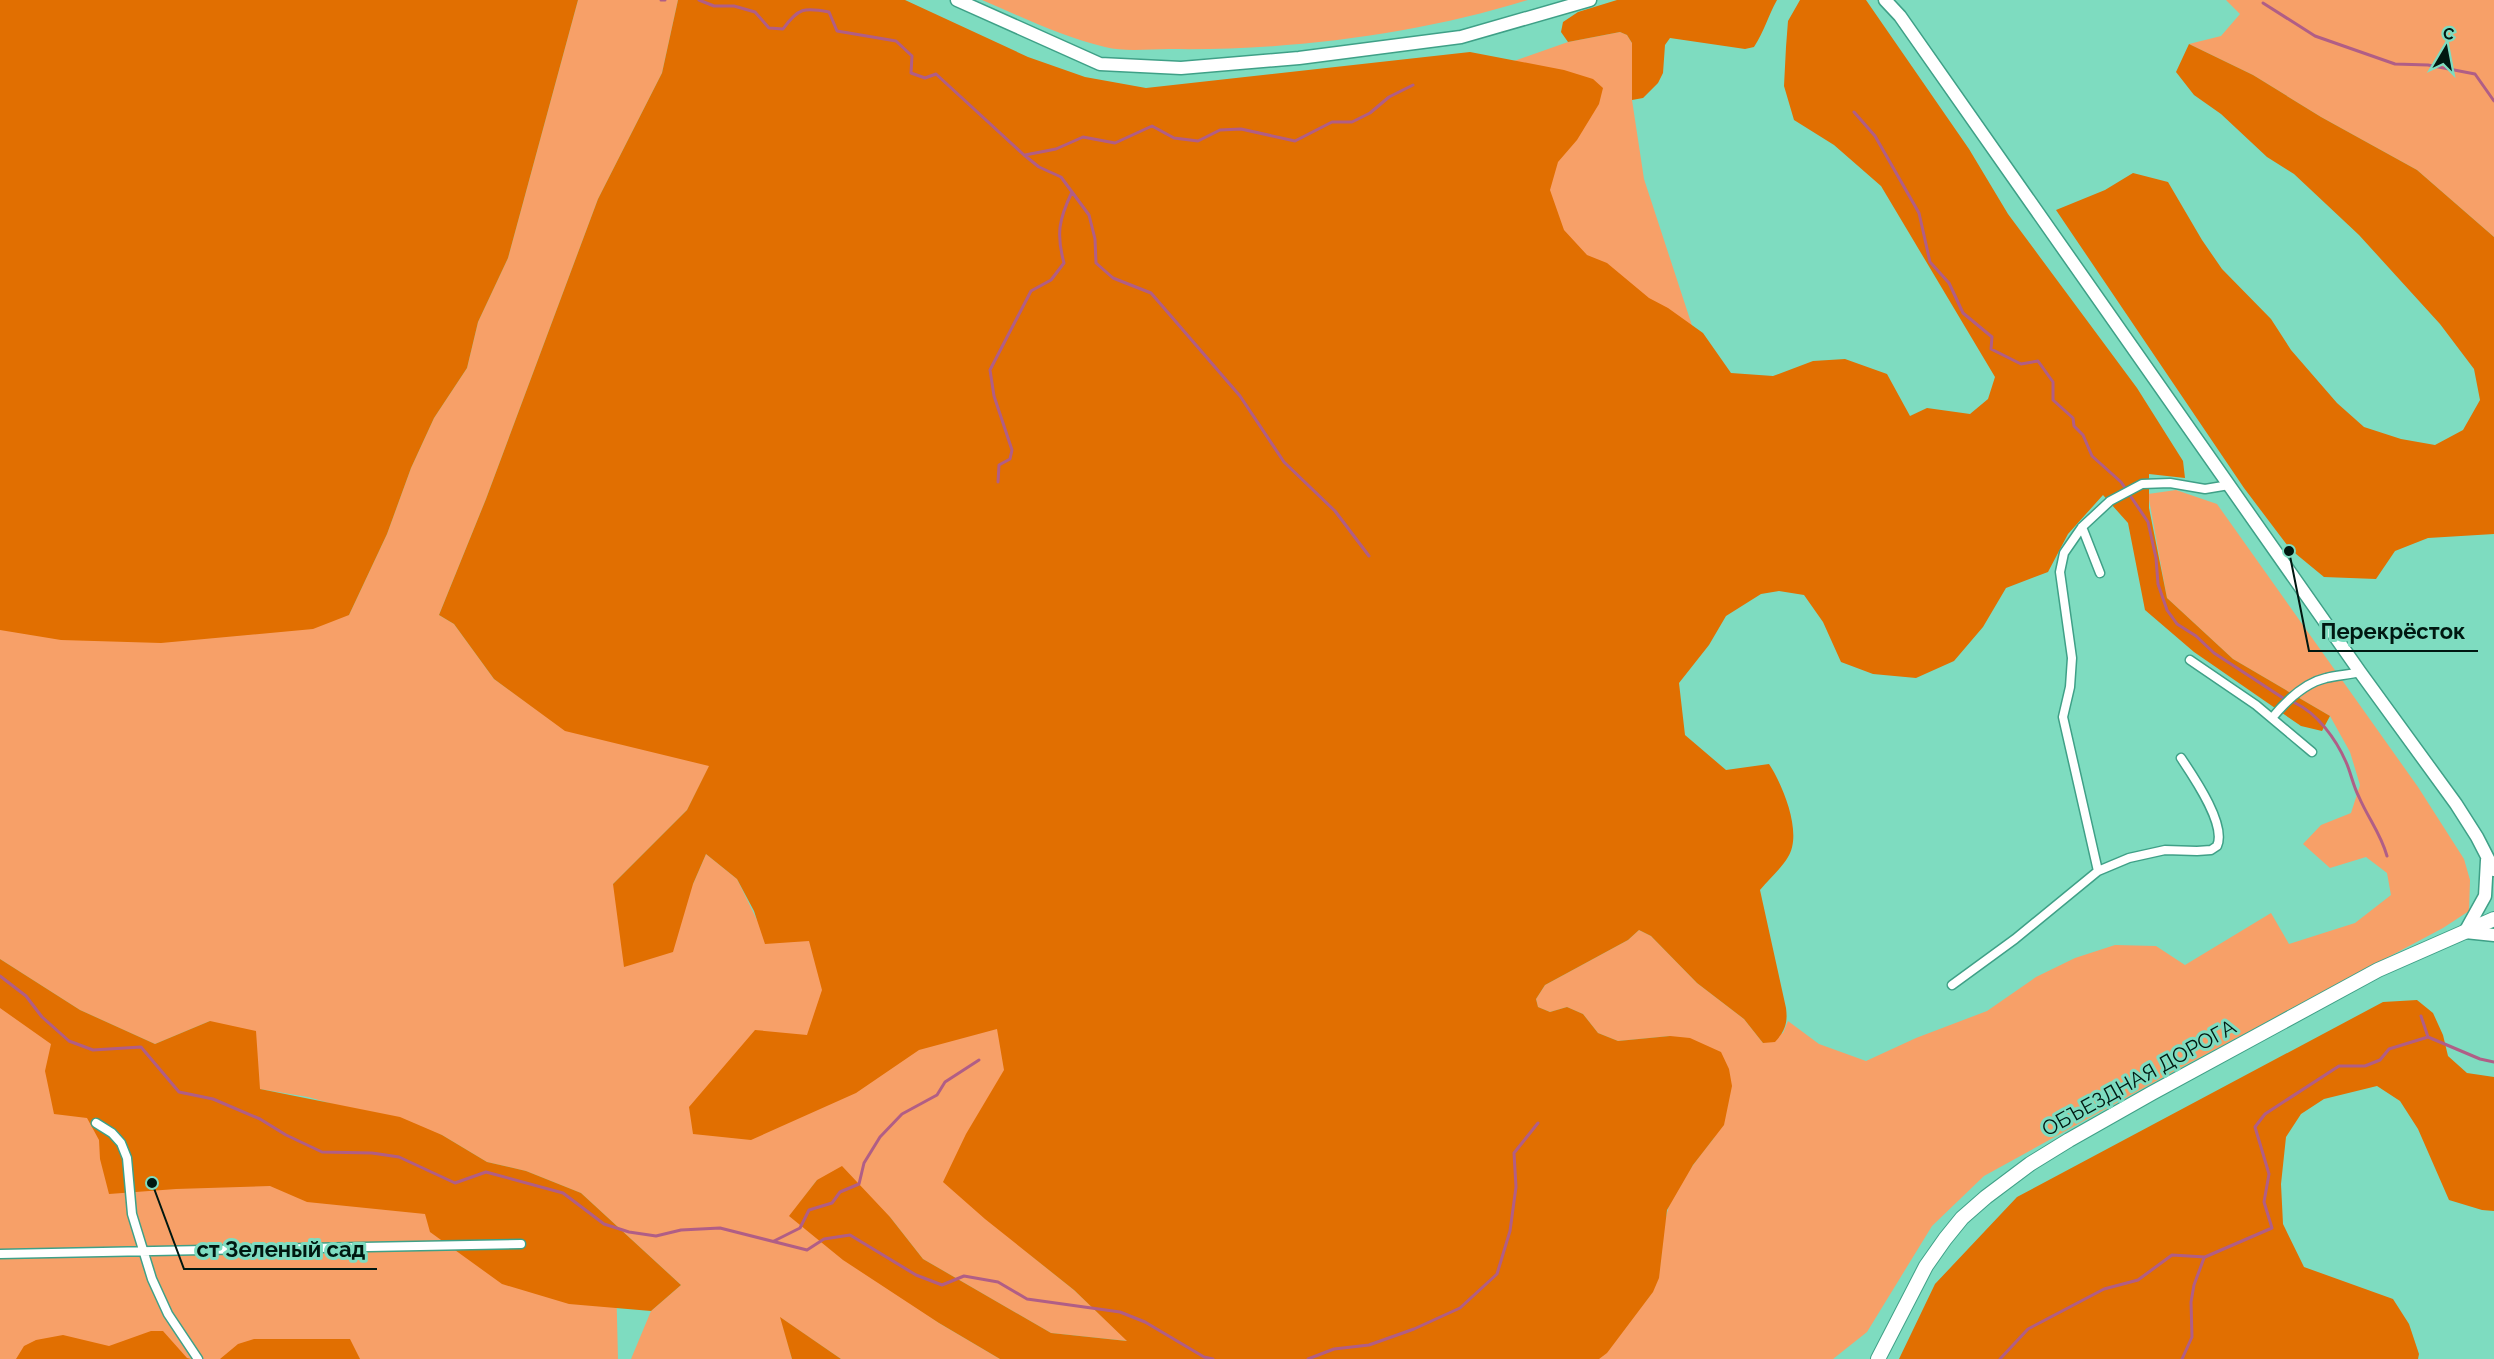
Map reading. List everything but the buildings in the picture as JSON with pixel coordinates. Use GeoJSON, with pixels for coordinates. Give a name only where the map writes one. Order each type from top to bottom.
{"type":"FeatureCollection","features":[{"type":"Feature","properties":{"kind":"main road","name":"ОБЪЕЗДНАЯ ДОРОГА"},"geometry":{"type":"LineString","coordinates":[[1878,1359],[1926,1266],[1945,1239],[1962,1218],[2030,1164],[2141,1099],[2378,970],[2494,919]]}},
{"type":"Feature","properties":{"kind":"street"},"geometry":{"type":"LineString","coordinates":[[957,0],[1100,64],[1181,68],[1299,58],[1461,37],[1590,0]]}},
{"type":"Feature","properties":{"kind":"street"},"geometry":{"type":"LineString","coordinates":[[1885,0],[1900,15],[2360,672],[2456,804],[2491,859],[2494,870]]}},
{"type":"Feature","properties":{"kind":"street"},"geometry":{"type":"LineString","coordinates":[[2098,871],[2063,717],[2070,687],[2072,658],[2060,572],[2064,553],[2082,527],[2110,501],[2142,484],[2170,483],[2205,489],[2229,485]]}},
{"type":"Feature","properties":{"kind":"street"},"geometry":{"type":"LineString","coordinates":[[2082,527],[2100,573]]}},
{"type":"Feature","properties":{"kind":"street"},"geometry":{"type":"LineString","coordinates":[[2190,660],[2272,718],[2312,752]]}},
{"type":"Feature","properties":{"kind":"street"},"geometry":{"type":"LineString","coordinates":[[2272,718],[2285,703],[2311,683],[2327,677],[2360,672]]}},
{"type":"Feature","properties":{"kind":"street"},"geometry":{"type":"LineString","coordinates":[[1952,985],[2069,897],[2098,871],[2128,858],[2166,850],[2211,850],[2217,846],[2220,837],[2201,786],[2181,759]]}},
{"type":"Feature","properties":{"kind":"street"},"geometry":{"type":"LineString","coordinates":[[2491,859],[2485,896],[2465,932],[2494,935]]}},
{"type":"Feature","properties":{"kind":"street"},"geometry":{"type":"LineString","coordinates":[[96,1123],[112,1133],[121,1143],[127,1158],[132,1214],[152,1279],[168,1314],[198,1359]]}},
{"type":"Feature","properties":{"kind":"street"},"geometry":{"type":"LineString","coordinates":[[0,1254],[521,1244]]}},
{"type":"Feature","properties":{"kind":"shaded area"},"geometry":{"type":"Polygon","coordinates":[[[0,0],[578,0],[508,258],[478,322],[467,368],[434,418],[411,468],[387,534],[349,615],[313,629],[161,643],[61,640],[0,630],[0,0]]]}},
{"type":"Feature","properties":{"kind":"shaded area"},"geometry":{"type":"Polygon","coordinates":[[[578,0],[678,0],[662,73],[598,199],[486,499],[439,615],[454,624],[494,679],[565,730],[710,765],[687,810],[613,884],[693,884],[706,854],[737,879],[757,920],[1497,67],[1568,42],[1620,32],[1627,35],[1632,43],[1632,100],[1644,179],[1721,414],[1724,572],[1501,1037],[1645,1302],[1652,1293],[1659,1271],[1667,1213],[1674,1194],[1714,1138],[1670,1036],[1618,1041],[1598,1033],[1583,1014],[1567,1007],[1550,1012],[1538,1007],[1536,999],[1545,985],[1628,940],[1639,930],[1651,936],[1697,983],[1744,1019],[1763,1043],[1783,1033],[1788,1021],[1819,1044],[1866,1061],[1916,1038],[1987,1011],[2036,977],[2075,958],[2115,945],[2156,946],[2185,965],[2271,913],[2289,944],[2355,923],[2391,895],[2387,873],[2366,857],[2330,868],[2303,844],[2321,825],[2351,813],[2360,785],[2350,752],[2330,716],[2233,659],[2167,598],[2148,494],[2176,490],[2217,504],[2418,787],[2464,859],[2470,880],[2469,911],[2443,928],[2167,1075],[1984,1176],[1932,1226],[1867,1332],[1833,1359],[1181,1359],[1023,1249],[1074,1290],[1128,1341],[1051,1333],[923,1259],[890,1217],[817,1180],[790,1216],[939,1323],[1000,1359],[841,1359],[781,1318],[792,1359],[631,1359],[651,1311],[681,1285],[581,1193],[526,1171],[487,1162],[442,1135],[308,1097],[260,1089],[210,1021],[155,1044],[80,1010],[0,959],[0,630],[349,615],[387,534],[411,468],[434,418],[467,368],[478,322],[508,258],[578,0]]]}},
{"type":"Feature","properties":{"kind":"shaded area"},"geometry":{"type":"Polygon","coordinates":[[[678,0],[905,0],[1028,57],[1085,77],[1146,88],[1470,52],[1564,70],[1593,79],[1603,88],[1599,104],[1577,140],[1558,162],[1550,190],[1564,230],[1587,255],[1607,263],[1649,298],[1668,308],[1703,333],[1731,373],[1773,376],[1813,361],[1845,359],[1887,374],[1910,416],[1927,408],[1970,414],[1988,399],[1995,377],[1881,186],[1834,145],[1794,120],[1784,86],[1788,21],[1800,0],[1866,0],[1969,149],[2008,214],[2137,388],[2183,461],[2185,478],[2149,474],[2149,508],[2167,598],[2233,659],[2330,716],[2322,731],[2301,726],[2194,652],[2145,610],[2128,523],[2103,495],[2068,534],[2048,572],[2006,588],[1983,627],[1954,661],[1916,678],[1873,674],[1841,662],[1823,622],[1804,595],[1779,591],[1761,594],[1726,616],[1709,645],[1679,683],[1685,735],[1726,770],[1769,764],[1780,784],[1789,810],[1792,823],[1792,847],[1788,857],[1760,890],[1786,1008],[1787,1018],[1781,1034],[1775,1042],[1763,1043],[1744,1019],[1697,983],[1651,936],[1639,930],[1628,940],[1545,985],[1536,999],[1538,1007],[1550,1012],[1567,1007],[1583,1014],[1598,1033],[1618,1041],[1670,1036],[1690,1038],[1721,1052],[1729,1069],[1732,1086],[1724,1125],[1693,1165],[1667,1210],[1659,1278],[1653,1292],[1607,1353],[1599,1359],[1000,1359],[939,1323],[843,1260],[789,1216],[817,1180],[842,1166],[890,1217],[923,1259],[1051,1333],[1127,1341],[1074,1290],[985,1219],[943,1182],[966,1134],[1004,1070],[997,1029],[919,1050],[856,1093],[751,1140],[693,1134],[689,1107],[755,1030],[807,1035],[822,990],[809,941],[765,944],[754,911],[737,879],[706,854],[693,884],[673,952],[624,967],[613,884],[687,810],[709,766],[565,731],[494,679],[454,624],[439,615],[486,499],[598,199],[662,73],[678,0]]]}},
{"type":"Feature","properties":{"kind":"shaded area"},"geometry":{"type":"Polygon","coordinates":[[[982,0],[1528,0],[1441,23],[1304,44],[1137,50],[1113,49],[1089,43],[982,0]]]}},
{"type":"Feature","properties":{"kind":"shaded area"},"geometry":{"type":"Polygon","coordinates":[[[1617,0],[1777,0],[1754,47],[1745,49],[1670,38],[1665,45],[1663,73],[1658,83],[1643,98],[1632,100],[1632,43],[1627,35],[1620,32],[1568,42],[1561,32],[1563,22],[1578,12],[1617,0]]]}},
{"type":"Feature","properties":{"kind":"shaded area"},"geometry":{"type":"Polygon","coordinates":[[[2226,0],[2494,0],[2494,237],[2417,170],[2321,117],[2253,75],[2189,44],[2221,36],[2240,14],[2226,0]]]}},
{"type":"Feature","properties":{"kind":"shaded area"},"geometry":{"type":"Polygon","coordinates":[[[2189,44],[2253,75],[2321,117],[2417,170],[2494,237],[2494,534],[2428,538],[2395,551],[2376,579],[2324,577],[2290,549],[2244,488],[2056,210],[2105,190],[2133,173],[2168,182],[2222,269],[2271,319],[2291,350],[2337,403],[2364,427],[2401,439],[2435,445],[2463,430],[2480,400],[2474,369],[2440,324],[2359,235],[2294,174],[2267,157],[2221,114],[2194,95],[2176,72],[2189,44]]]}},
{"type":"Feature","properties":{"kind":"shaded area"},"geometry":{"type":"Polygon","coordinates":[[[0,959],[80,1010],[155,1044],[210,1021],[256,1031],[260,1089],[400,1117],[442,1135],[487,1162],[526,1171],[581,1193],[681,1285],[651,1311],[569,1304],[502,1284],[430,1232],[425,1214],[307,1202],[270,1186],[109,1194],[100,1159],[99,1140],[87,1118],[54,1114],[45,1071],[51,1044],[0,1008],[0,959]]]}},
{"type":"Feature","properties":{"kind":"shaded area"},"geometry":{"type":"Polygon","coordinates":[[[0,985],[411,1194],[616,1277],[618,1359],[0,1359],[0,985]]]}},
{"type":"Feature","properties":{"kind":"shaded area"},"geometry":{"type":"Polygon","coordinates":[[[2417,1000],[2433,1013],[2443,1035],[2448,1056],[2467,1073],[2494,1077],[2494,1211],[2482,1210],[2449,1200],[2418,1129],[2400,1101],[2377,1086],[2324,1099],[2301,1114],[2286,1137],[2281,1184],[2283,1224],[2304,1267],[2393,1299],[2409,1324],[2419,1354],[2418,1359],[1899,1359],[1935,1284],[2017,1197],[2383,1002],[2417,1000]]]}},
{"type":"Feature","properties":{"kind":"shaded area"},"geometry":{"type":"Polygon","coordinates":[[[780,1317],[841,1359],[792,1359],[780,1317]]]}},
{"type":"Feature","properties":{"kind":"shaded area"},"geometry":{"type":"Polygon","coordinates":[[[151,1331],[163,1331],[187,1358],[191,1359],[16,1359],[24,1346],[36,1340],[63,1335],[109,1346],[151,1331]]]}},
{"type":"Feature","properties":{"kind":"shaded area"},"geometry":{"type":"Polygon","coordinates":[[[254,1339],[350,1339],[360,1359],[220,1359],[238,1344],[254,1339]]]}},
{"type":"Feature","properties":{"kind":"waterway"},"geometry":{"type":"LineString","coordinates":[[699,0],[714,6],[734,6],[755,12],[769,28],[783,29],[793,17],[802,11],[829,12],[837,31],[896,41],[912,56],[911,73],[925,78],[936,74],[1024,155],[1039,167],[1061,177],[1089,215],[1095,239],[1096,263],[1113,278],[1151,293],[1240,396],[1284,462],[1335,511],[1369,556]]}},
{"type":"Feature","properties":{"kind":"waterway"},"geometry":{"type":"LineString","coordinates":[[2263,3],[2315,36],[2395,64],[2428,65],[2475,74],[2494,101]]}},
{"type":"Feature","properties":{"kind":"waterway"},"geometry":{"type":"LineString","coordinates":[[1025,155],[1056,149],[1083,137],[1115,143],[1152,126],[1174,138],[1198,141],[1220,130],[1241,129],[1295,141],[1332,122],[1352,122],[1370,113],[1389,97],[1413,85]]}},
{"type":"Feature","properties":{"kind":"waterway"},"geometry":{"type":"LineString","coordinates":[[1854,112],[1875,136],[1919,213],[1930,262],[1949,283],[1963,313],[1992,337],[1991,349],[2021,364],[2038,361],[2053,382],[2053,400],[2073,418],[2074,426],[2083,435],[2092,456],[2121,482],[2148,522],[2156,558],[2158,584],[2167,610],[2177,624],[2196,636],[2214,653],[2283,698]]}},
{"type":"Feature","properties":{"kind":"waterway"},"geometry":{"type":"LineString","coordinates":[[998,482],[999,465],[1010,459],[1012,450],[994,396],[990,370],[1031,291],[1051,280],[1064,263],[1060,227],[1072,192]]}},
{"type":"Feature","properties":{"kind":"waterway"},"geometry":{"type":"LineString","coordinates":[[2295,703],[2311,713],[2337,744],[2387,856]]}},
{"type":"Feature","properties":{"kind":"waterway"},"geometry":{"type":"LineString","coordinates":[[0,976],[26,996],[42,1017],[69,1041],[93,1050],[141,1047],[179,1092],[213,1099],[260,1119],[286,1135],[322,1152],[372,1153],[399,1157],[455,1183],[486,1172],[563,1193],[604,1224],[629,1232],[656,1236],[681,1230],[720,1228],[807,1250],[824,1239],[850,1235],[916,1275],[942,1285],[964,1276],[998,1282],[1027,1299],[1120,1312],[1145,1322],[1204,1357],[1213,1359]]}},
{"type":"Feature","properties":{"kind":"waterway"},"geometry":{"type":"LineString","coordinates":[[2421,1016],[2428,1037]]}},
{"type":"Feature","properties":{"kind":"waterway"},"geometry":{"type":"LineString","coordinates":[[2000,1359],[2028,1329],[2104,1289],[2138,1280],[2172,1255],[2205,1257],[2272,1228],[2264,1202],[2269,1174],[2255,1127],[2265,1114],[2339,1066],[2365,1066],[2380,1060],[2389,1049],[2428,1037],[2480,1059],[2494,1062]]}},
{"type":"Feature","properties":{"kind":"waterway"},"geometry":{"type":"LineString","coordinates":[[774,1241],[800,1228],[809,1210],[832,1203],[840,1192],[859,1184],[864,1163],[880,1137],[902,1114],[937,1095],[945,1082],[979,1060]]}},
{"type":"Feature","properties":{"kind":"waterway"},"geometry":{"type":"LineString","coordinates":[[1308,1359],[1334,1349],[1369,1345],[1414,1329],[1460,1308],[1497,1274],[1510,1231],[1516,1187],[1514,1153],[1538,1123]]}},
{"type":"Feature","properties":{"kind":"waterway"},"geometry":{"type":"LineString","coordinates":[[2182,1359],[2192,1337],[2191,1302],[2194,1285],[2204,1258]]}},
{"type":"Feature","properties":{"kind":"place","name":"Перекрёсток"},"geometry":{"type":"Point","coordinates":[2289,551]}},
{"type":"Feature","properties":{"kind":"place","name":"ст Зеленый сад"},"geometry":{"type":"Point","coordinates":[152,1183]}}]}
